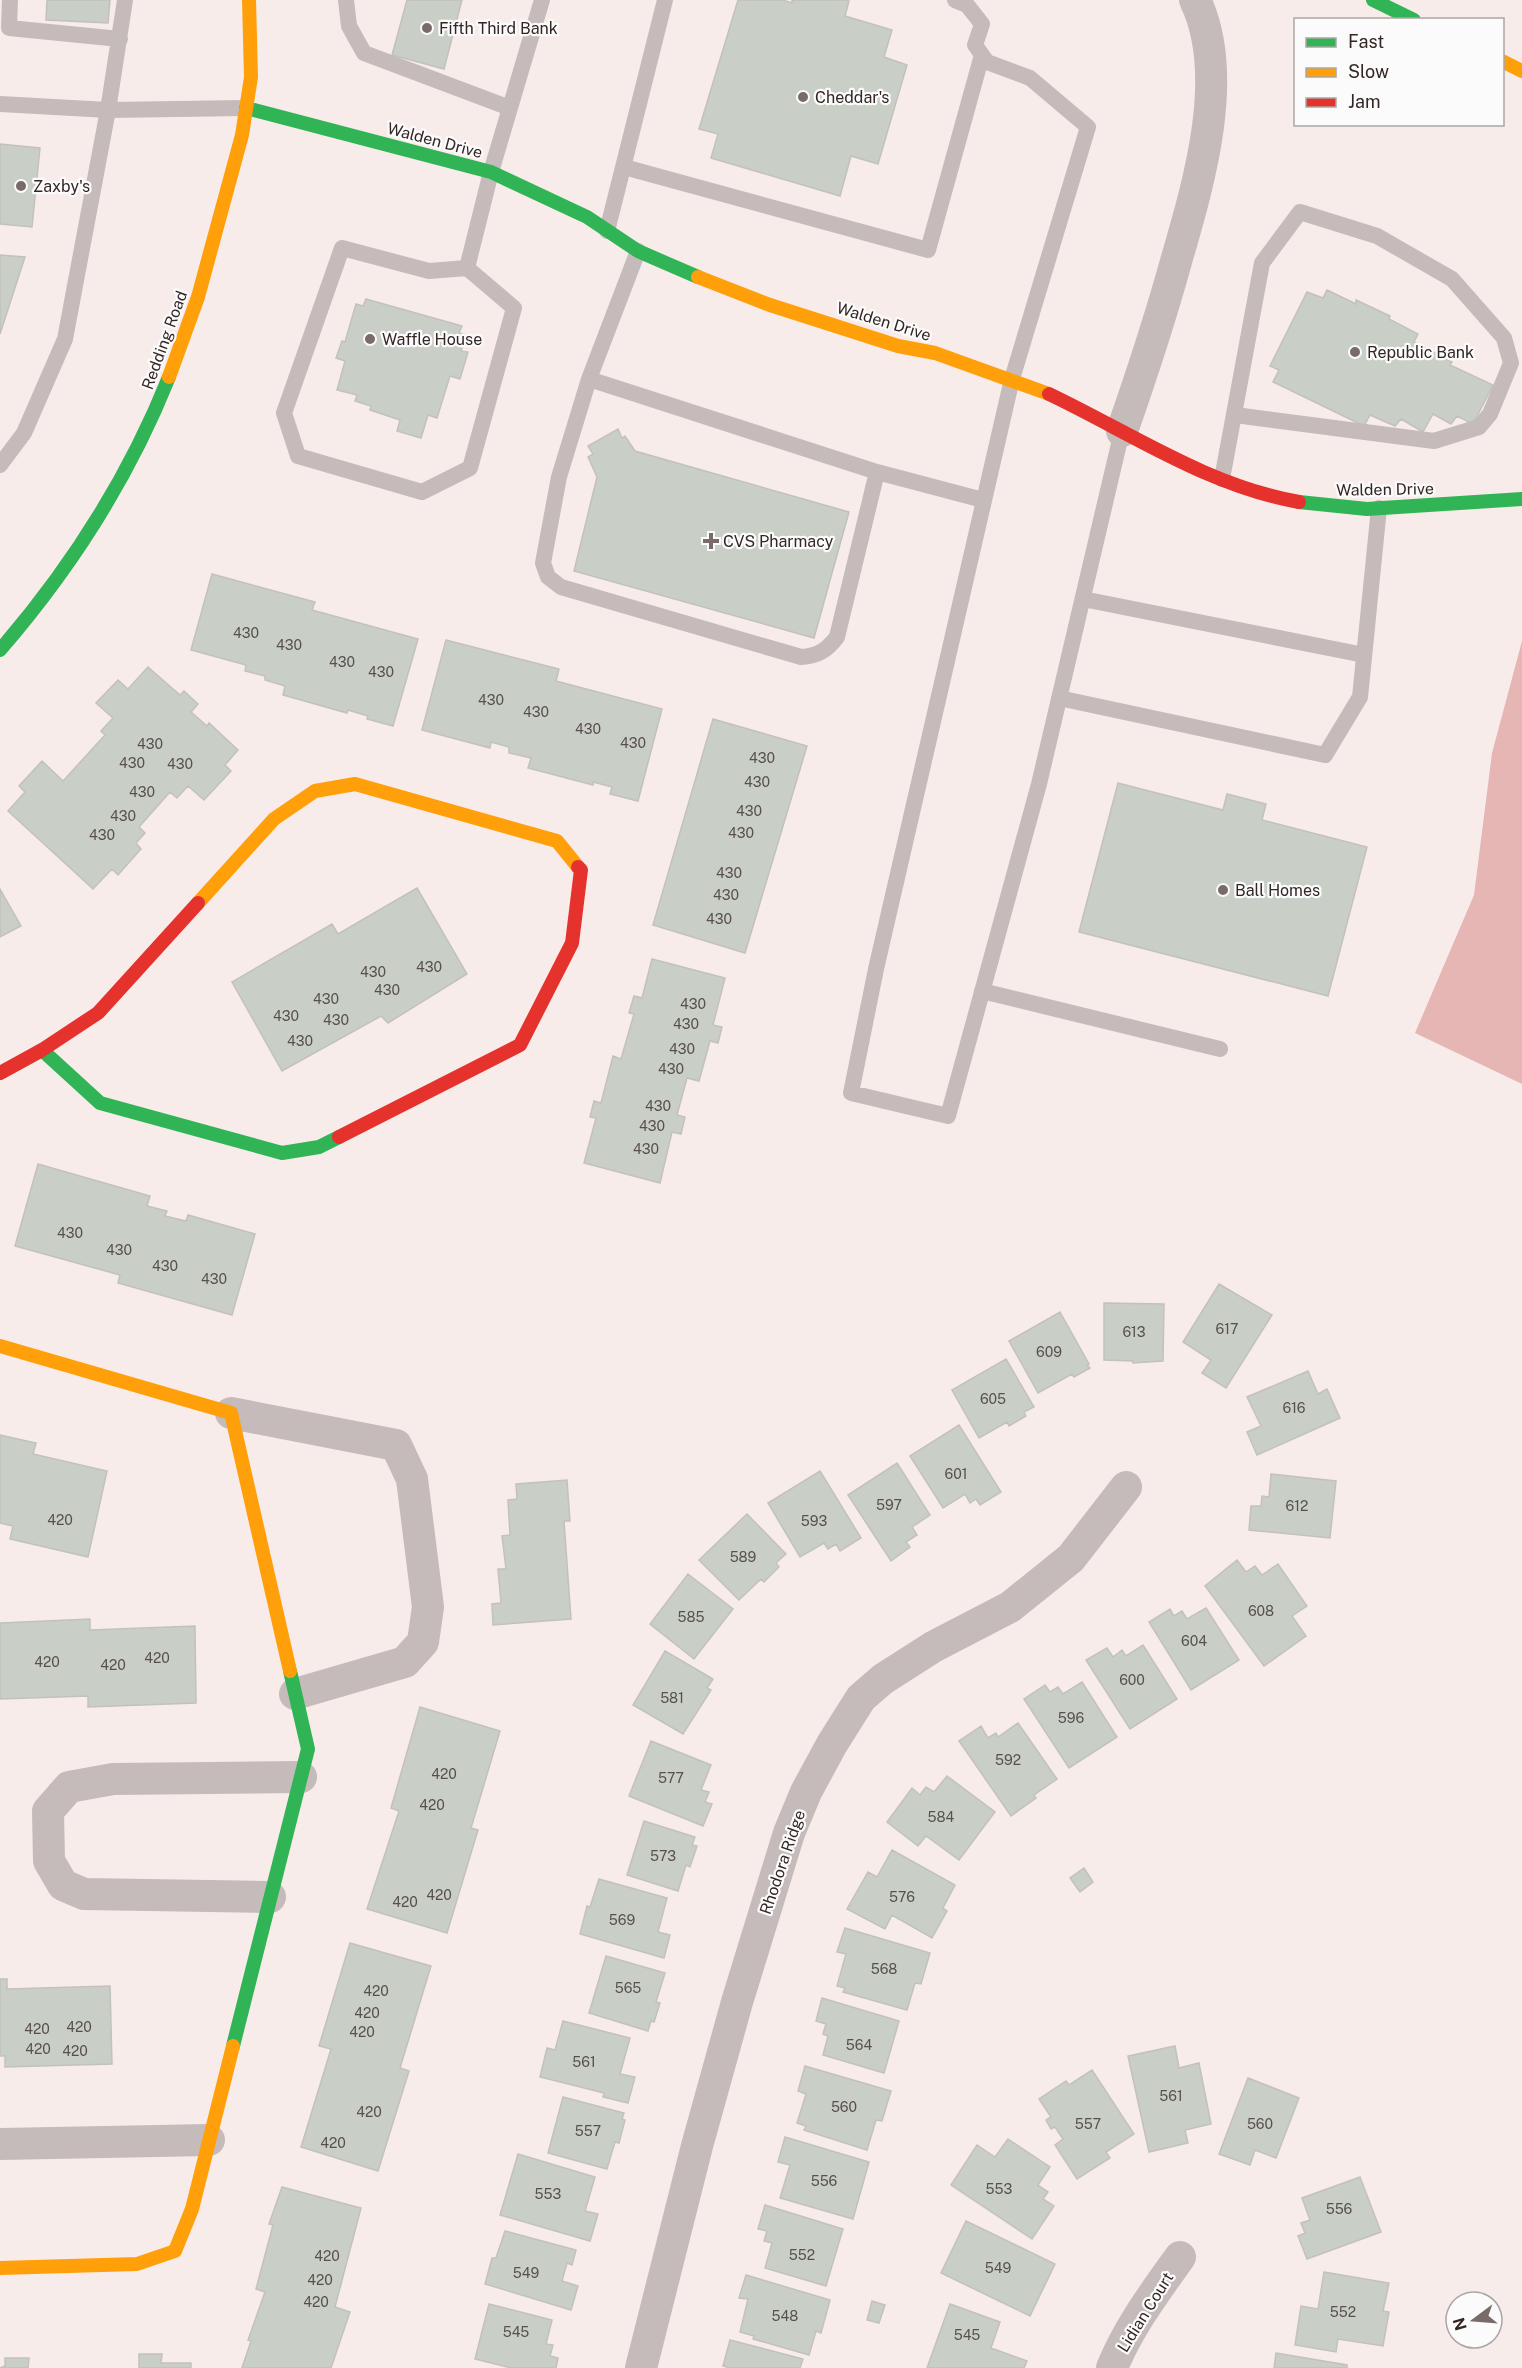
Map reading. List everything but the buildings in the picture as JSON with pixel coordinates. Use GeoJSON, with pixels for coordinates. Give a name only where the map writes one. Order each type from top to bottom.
{"type":"FeatureCollection","features":[{"type":"Feature","properties":{"kind":"street","name":"Redding Road"},"geometry":{"type":"LineString","coordinates":[[0,650],[14,636],[109,501],[145,433],[174,364],[195,307],[229,186],[246,108],[251,78],[252,47],[249,0]]}},
{"type":"Feature","properties":{"kind":"street"},"geometry":{"type":"LineString","coordinates":[[1122,431],[1155,337],[1199,180],[1208,120],[1211,69],[1204,20],[1195,0]]}},
{"type":"Feature","properties":{"kind":"street"},"geometry":{"type":"LineString","coordinates":[[1373,0],[1410,18]]}},
{"type":"Feature","properties":{"kind":"street"},"geometry":{"type":"LineString","coordinates":[[1504,62],[1522,71]]}},
{"type":"Feature","properties":{"kind":"street","name":"Walden Drive"},"geometry":{"type":"LineString","coordinates":[[246,108],[491,172],[587,217],[638,251],[770,305],[898,345],[934,353],[1036,387],[1163,454],[1222,479],[1295,501],[1328,506],[1379,508],[1522,499]]}},
{"type":"Feature","properties":{"kind":"street"},"geometry":{"type":"LineString","coordinates":[[0,1073],[42,1050],[98,1013],[274,819],[315,791],[355,784],[557,841],[582,870],[572,943],[520,1045],[319,1147],[282,1153],[99,1103],[42,1050]]}},
{"type":"Feature","properties":{"kind":"street"},"geometry":{"type":"LineString","coordinates":[[0,1346],[231,1413],[396,1445],[412,1479],[428,1607],[423,1642],[405,1662],[295,1694]]}},
{"type":"Feature","properties":{"kind":"street"},"geometry":{"type":"LineString","coordinates":[[0,2268],[137,2264],[175,2251],[192,2209],[308,1749],[231,1413]]}},
{"type":"Feature","properties":{"kind":"street","name":"Rhodora Ridge"},"geometry":{"type":"LineString","coordinates":[[641,2368],[697,2146],[737,2002],[789,1833],[806,1792],[832,1744],[861,1698],[883,1679],[933,1647],[1010,1607],[1071,1558],[1126,1487]]}},
{"type":"Feature","properties":{"kind":"street"},"geometry":{"type":"LineString","coordinates":[[270,1897],[84,1894],[63,1885],[49,1860],[48,1811],[69,1787],[113,1779],[301,1777]]}},
{"type":"Feature","properties":{"kind":"street"},"geometry":{"type":"LineString","coordinates":[[0,2144],[209,2140]]}},
{"type":"Feature","properties":{"kind":"street","name":"Lidian Court"},"geometry":{"type":"LineString","coordinates":[[1112,2368],[1151,2297],[1180,2257]]}},
{"type":"Feature","properties":{"kind":"lane"},"geometry":{"type":"LineString","coordinates":[[10,0],[9,28],[120,39]]}},
{"type":"Feature","properties":{"kind":"lane"},"geometry":{"type":"LineString","coordinates":[[0,465],[24,433],[65,339],[108,110],[125,0]]}},
{"type":"Feature","properties":{"kind":"lane"},"geometry":{"type":"LineString","coordinates":[[346,0],[349,26],[364,53],[510,108]]}},
{"type":"Feature","properties":{"kind":"lane"},"geometry":{"type":"LineString","coordinates":[[467,268],[491,172],[542,0]]}},
{"type":"Feature","properties":{"kind":"lane"},"geometry":{"type":"LineString","coordinates":[[608,231],[665,0]]}},
{"type":"Feature","properties":{"kind":"lane"},"geometry":{"type":"LineString","coordinates":[[954,0],[967,5],[982,24],[975,45],[987,62],[1030,78],[1088,127],[1012,379],[876,969],[851,1093],[948,1116],[1039,784],[1122,431]]}},
{"type":"Feature","properties":{"kind":"lane"},"geometry":{"type":"LineString","coordinates":[[624,167],[928,250],[981,55]]}},
{"type":"Feature","properties":{"kind":"lane"},"geometry":{"type":"LineString","coordinates":[[7,104],[108,110],[246,108]]}},
{"type":"Feature","properties":{"kind":"lane"},"geometry":{"type":"LineString","coordinates":[[1222,479],[1262,263],[1300,212],[1377,236],[1452,279],[1504,338],[1511,363],[1490,414],[1479,427],[1434,441],[1235,415]]}},
{"type":"Feature","properties":{"kind":"lane"},"geometry":{"type":"LineString","coordinates":[[342,248],[429,271],[467,268],[514,308],[470,468],[422,492],[298,456],[284,413],[342,248]]}},
{"type":"Feature","properties":{"kind":"lane"},"geometry":{"type":"LineString","coordinates":[[638,251],[589,379],[559,477],[543,563],[548,578],[561,587],[801,657],[816,656],[829,648],[837,637],[877,472]]}},
{"type":"Feature","properties":{"kind":"lane"},"geometry":{"type":"LineString","coordinates":[[589,379],[877,472],[983,500]]}},
{"type":"Feature","properties":{"kind":"lane"},"geometry":{"type":"LineString","coordinates":[[1059,698],[1325,755],[1360,697],[1379,508]]}},
{"type":"Feature","properties":{"kind":"lane"},"geometry":{"type":"LineString","coordinates":[[1083,599],[1364,656]]}},
{"type":"Feature","properties":{"kind":"lane"},"geometry":{"type":"LineString","coordinates":[[0,623],[14,636]]}},
{"type":"Feature","properties":{"kind":"lane"},"geometry":{"type":"LineString","coordinates":[[982,991],[1220,1048]]}},
{"type":"Feature","properties":{"kind":"shaded area"},"geometry":{"type":"Polygon","coordinates":[[[1522,641],[1522,1084],[1415,1033],[1474,895],[1492,753],[1522,641]]]}},
{"type":"Feature","properties":{"kind":"traffic: fast"},"geometry":{"type":"LineString","coordinates":[[1373,0],[1410,18]]}},
{"type":"Feature","properties":{"kind":"traffic: fast"},"geometry":{"type":"LineString","coordinates":[[246,108],[491,172],[587,217],[638,251],[698,277]]}},
{"type":"Feature","properties":{"kind":"traffic: fast"},"geometry":{"type":"LineString","coordinates":[[0,650],[51,587],[96,520],[136,450],[169,377]]}},
{"type":"Feature","properties":{"kind":"traffic: fast"},"geometry":{"type":"LineString","coordinates":[[1299,502],[1367,509],[1522,499]]}},
{"type":"Feature","properties":{"kind":"traffic: fast"},"geometry":{"type":"LineString","coordinates":[[42,1050],[100,1103],[282,1153],[319,1147],[339,1137]]}},
{"type":"Feature","properties":{"kind":"traffic: fast"},"geometry":{"type":"LineString","coordinates":[[233,2046],[308,1749],[290,1671]]}},
{"type":"Feature","properties":{"kind":"traffic: slow"},"geometry":{"type":"LineString","coordinates":[[169,377],[198,297],[242,135],[251,77],[249,0]]}},
{"type":"Feature","properties":{"kind":"traffic: slow"},"geometry":{"type":"LineString","coordinates":[[1504,62],[1522,71]]}},
{"type":"Feature","properties":{"kind":"traffic: slow"},"geometry":{"type":"LineString","coordinates":[[698,277],[770,305],[898,346],[935,353],[1049,394]]}},
{"type":"Feature","properties":{"kind":"traffic: slow"},"geometry":{"type":"LineString","coordinates":[[198,903],[274,819],[315,791],[355,784],[557,841],[578,867]]}},
{"type":"Feature","properties":{"kind":"traffic: slow"},"geometry":{"type":"LineString","coordinates":[[0,1346],[231,1413],[290,1671]]}},
{"type":"Feature","properties":{"kind":"traffic: slow"},"geometry":{"type":"LineString","coordinates":[[0,2268],[137,2264],[175,2251],[192,2209],[233,2046]]}},
{"type":"Feature","properties":{"kind":"traffic: jam"},"geometry":{"type":"LineString","coordinates":[[1049,394],[1202,471],[1233,484],[1299,502]]}},
{"type":"Feature","properties":{"kind":"traffic: jam"},"geometry":{"type":"LineString","coordinates":[[339,1137],[520,1045],[572,943],[581,870],[578,867]]}},
{"type":"Feature","properties":{"kind":"traffic: jam"},"geometry":{"type":"LineString","coordinates":[[0,1073],[42,1050],[98,1013],[198,903]]}},
{"type":"Feature","properties":{"kind":"place","name":"Fifth Third Bank"},"geometry":{"type":"Point","coordinates":[427,28]}},
{"type":"Feature","properties":{"kind":"place","name":"Cheddar's"},"geometry":{"type":"Point","coordinates":[803,97]}},
{"type":"Feature","properties":{"kind":"place","name":"Zaxby's"},"geometry":{"type":"Point","coordinates":[21,186]}},
{"type":"Feature","properties":{"kind":"place","name":"Waffle House"},"geometry":{"type":"Point","coordinates":[370,339]}},
{"type":"Feature","properties":{"kind":"place","name":"Republic Bank"},"geometry":{"type":"Point","coordinates":[1355,352]}},
{"type":"Feature","properties":{"kind":"place","name":"CVS Pharmacy"},"geometry":{"type":"Point","coordinates":[711,541]}},
{"type":"Feature","properties":{"kind":"place","name":"Ball Homes"},"geometry":{"type":"Point","coordinates":[1223,890]}}]}
